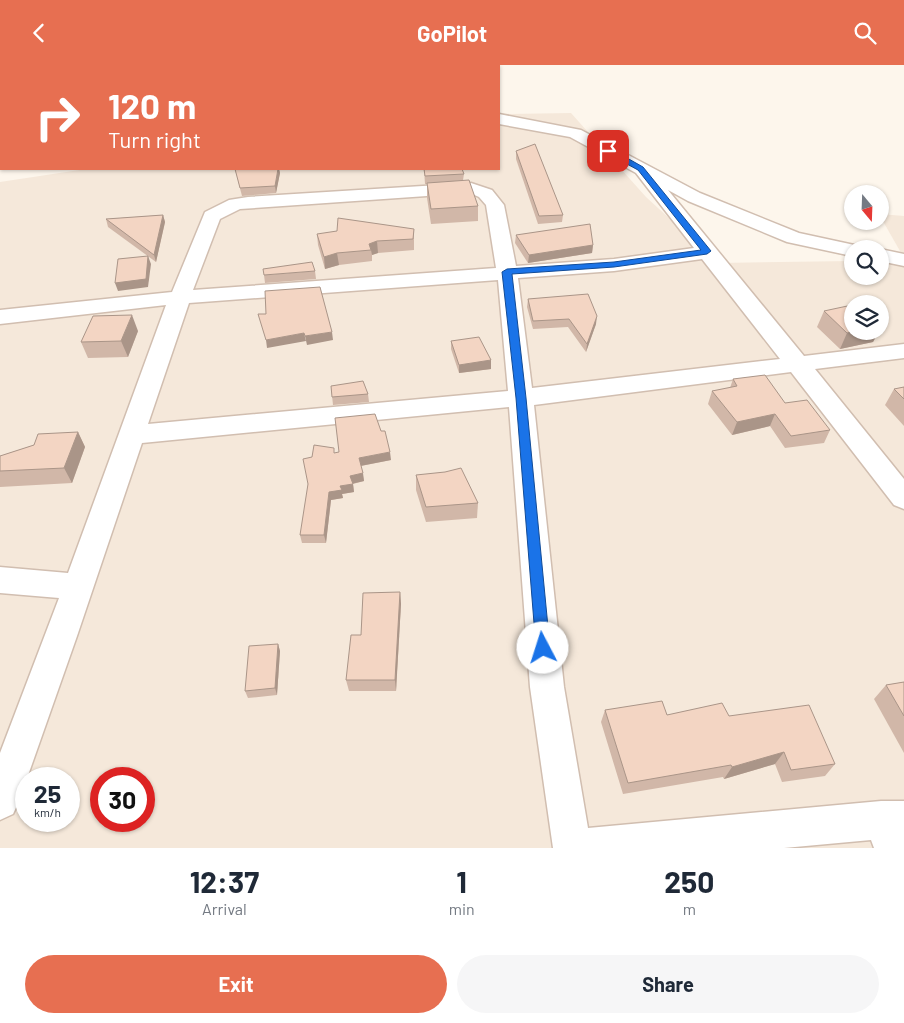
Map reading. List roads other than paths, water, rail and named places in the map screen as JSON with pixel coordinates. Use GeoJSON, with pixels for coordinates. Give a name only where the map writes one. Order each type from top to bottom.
{"type":"FeatureCollection","features":[{"type":"Feature","properties":{"kind":"street"},"geometry":{"type":"LineString","coordinates":[[500,119],[576,133],[694,197],[794,238],[844,248]]}},
{"type":"Feature","properties":{"kind":"street"},"geometry":{"type":"LineString","coordinates":[[641,168],[904,498]]}},
{"type":"Feature","properties":{"kind":"street"},"geometry":{"type":"LineString","coordinates":[[0,801],[180,297],[212,216],[235,204],[248,202],[471,188],[483,191],[491,197],[495,205],[507,272],[521,398],[547,687],[572,848]]}},
{"type":"Feature","properties":{"kind":"street"},"geometry":{"type":"LineString","coordinates":[[0,317],[180,297],[614,265],[707,251]]}},
{"type":"Feature","properties":{"kind":"street"},"geometry":{"type":"LineString","coordinates":[[889,257],[904,260]]}},
{"type":"Feature","properties":{"kind":"street"},"geometry":{"type":"LineString","coordinates":[[131,435],[521,398],[904,351]]}},
{"type":"Feature","properties":{"kind":"street"},"geometry":{"type":"LineString","coordinates":[[0,580],[78,587]]}},
{"type":"Feature","properties":{"kind":"street"},"geometry":{"type":"LineString","coordinates":[[579,848],[893,829]]}}]}
